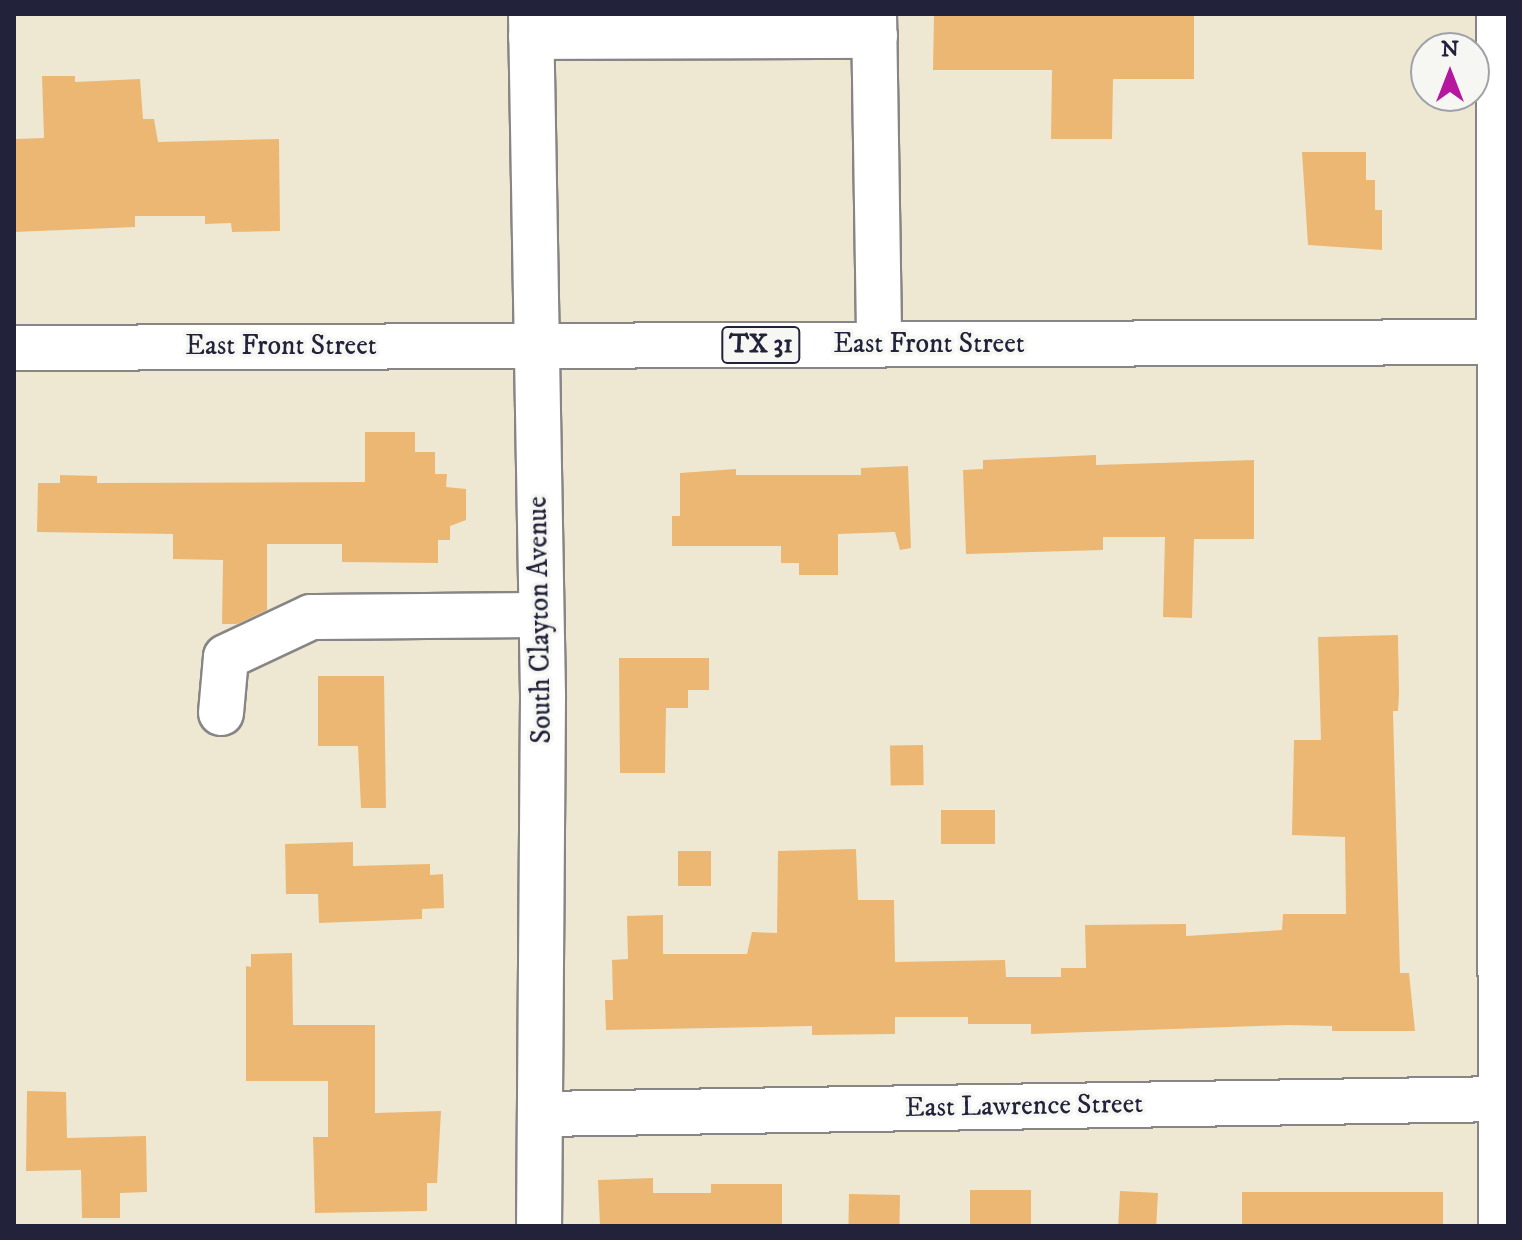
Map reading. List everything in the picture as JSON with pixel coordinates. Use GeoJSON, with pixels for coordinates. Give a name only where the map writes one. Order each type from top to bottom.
{"type":"FeatureCollection","features":[{"type":"Feature","properties":{"kind":"street"},"geometry":{"type":"LineString","coordinates":[[1499,14],[1504,342],[1505,1099],[1501,1226]]}},
{"type":"Feature","properties":{"kind":"street"},"geometry":{"type":"LineString","coordinates":[[531,26],[874,25],[879,344]]}},
{"type":"Feature","properties":{"kind":"street","name":"South Clayton Avenue"},"geometry":{"type":"LineString","coordinates":[[531,26],[533,345],[541,615],[539,1226]]}},
{"type":"Feature","properties":{"kind":"street","name":"East Front Street"},"geometry":{"type":"LineString","coordinates":[[14,348],[1504,342]]}},
{"type":"Feature","properties":{"kind":"street"},"geometry":{"type":"LineString","coordinates":[[221,713],[226,657],[311,617],[541,615]]}},
{"type":"Feature","properties":{"kind":"street","name":"East Lawrence Street"},"geometry":{"type":"LineString","coordinates":[[540,1114],[1505,1099]]}},
{"type":"Feature","properties":{"kind":"building"},"geometry":{"type":"Polygon","coordinates":[[[934,14],[1194,14],[1194,79],[1113,79],[1112,139],[1051,139],[1052,70],[933,70],[934,14]]]}},
{"type":"Feature","properties":{"kind":"building"},"geometry":{"type":"Polygon","coordinates":[[[42,76],[75,76],[75,82],[140,79],[143,119],[154,119],[158,142],[279,139],[280,231],[232,232],[231,223],[205,224],[205,216],[135,216],[135,227],[14,232],[14,139],[44,138],[42,76]]]}},
{"type":"Feature","properties":{"kind":"building"},"geometry":{"type":"Polygon","coordinates":[[[1302,152],[1366,152],[1366,180],[1375,180],[1375,210],[1382,210],[1382,250],[1308,245],[1302,152]]]}},
{"type":"Feature","properties":{"kind":"building"},"geometry":{"type":"Polygon","coordinates":[[[365,432],[415,432],[415,452],[435,452],[435,474],[447,474],[446,487],[466,489],[466,520],[450,526],[450,540],[438,540],[438,563],[342,562],[342,544],[267,544],[267,610],[237,624],[222,624],[223,560],[173,559],[173,534],[37,532],[38,483],[60,483],[60,475],[97,476],[97,483],[365,482],[365,432]]]}},
{"type":"Feature","properties":{"kind":"building"},"geometry":{"type":"Polygon","coordinates":[[[1096,455],[1096,465],[1254,460],[1254,539],[1194,539],[1192,618],[1163,617],[1165,537],[1103,537],[1103,550],[966,554],[963,470],[983,469],[983,460],[1096,455]]]}},
{"type":"Feature","properties":{"kind":"building"},"geometry":{"type":"Polygon","coordinates":[[[908,466],[911,548],[900,550],[895,532],[838,534],[838,575],[799,575],[799,563],[781,563],[781,546],[672,546],[672,516],[680,516],[680,473],[736,469],[736,475],[861,475],[861,468],[908,466]]]}},
{"type":"Feature","properties":{"kind":"building"},"geometry":{"type":"Polygon","coordinates":[[[1398,635],[1398,711],[1393,711],[1400,973],[1409,973],[1415,1031],[1332,1031],[1332,1026],[1288,1025],[1031,1034],[1031,1024],[968,1024],[968,1017],[895,1017],[895,1034],[812,1035],[812,1026],[606,1030],[605,1000],[613,1000],[612,960],[628,959],[627,916],[663,915],[663,954],[747,954],[752,932],[777,933],[778,851],[856,849],[858,900],[894,900],[895,962],[1005,960],[1006,977],[1061,977],[1061,968],[1086,968],[1085,925],[1186,924],[1186,936],[1282,930],[1283,914],[1346,914],[1345,837],[1292,835],[1294,740],[1321,740],[1318,637],[1398,635]]]}},
{"type":"Feature","properties":{"kind":"building"},"geometry":{"type":"Polygon","coordinates":[[[619,658],[709,658],[709,690],[688,690],[688,708],[666,708],[665,773],[620,773],[619,658]]]}},
{"type":"Feature","properties":{"kind":"building"},"geometry":{"type":"Polygon","coordinates":[[[318,676],[384,676],[386,808],[361,808],[358,746],[318,746],[318,676]]]}},
{"type":"Feature","properties":{"kind":"building"},"geometry":{"type":"Polygon","coordinates":[[[923,745],[924,785],[891,786],[890,746],[923,745]]]}},
{"type":"Feature","properties":{"kind":"building"},"geometry":{"type":"Polygon","coordinates":[[[941,810],[995,810],[995,844],[941,844],[941,810]]]}},
{"type":"Feature","properties":{"kind":"building"},"geometry":{"type":"Polygon","coordinates":[[[353,842],[353,866],[430,864],[430,875],[443,874],[444,908],[422,909],[422,919],[319,923],[318,894],[286,894],[285,844],[353,842]]]}},
{"type":"Feature","properties":{"kind":"building"},"geometry":{"type":"Polygon","coordinates":[[[678,851],[711,851],[711,886],[678,886],[678,851]]]}},
{"type":"Feature","properties":{"kind":"building"},"geometry":{"type":"Polygon","coordinates":[[[292,953],[293,1025],[375,1025],[375,1113],[441,1111],[437,1183],[427,1183],[427,1211],[315,1213],[313,1137],[328,1137],[328,1081],[246,1081],[246,966],[251,967],[251,954],[292,953]]]}},
{"type":"Feature","properties":{"kind":"building"},"geometry":{"type":"Polygon","coordinates":[[[27,1091],[66,1092],[67,1138],[146,1136],[147,1192],[120,1193],[120,1218],[82,1218],[81,1170],[26,1171],[27,1091]]]}},
{"type":"Feature","properties":{"kind":"building"},"geometry":{"type":"Polygon","coordinates":[[[653,1178],[653,1193],[711,1193],[711,1184],[782,1184],[782,1226],[600,1226],[598,1180],[653,1178]]]}},
{"type":"Feature","properties":{"kind":"building"},"geometry":{"type":"Polygon","coordinates":[[[970,1190],[1031,1190],[1031,1226],[970,1226],[970,1190]]]}},
{"type":"Feature","properties":{"kind":"building"},"geometry":{"type":"Polygon","coordinates":[[[1120,1191],[1158,1193],[1156,1226],[1118,1226],[1120,1191]]]}},
{"type":"Feature","properties":{"kind":"building"},"geometry":{"type":"Polygon","coordinates":[[[1242,1192],[1443,1192],[1443,1226],[1242,1226],[1242,1192]]]}},
{"type":"Feature","properties":{"kind":"building"},"geometry":{"type":"Polygon","coordinates":[[[849,1194],[900,1195],[899,1226],[848,1226],[849,1194]]]}}]}
